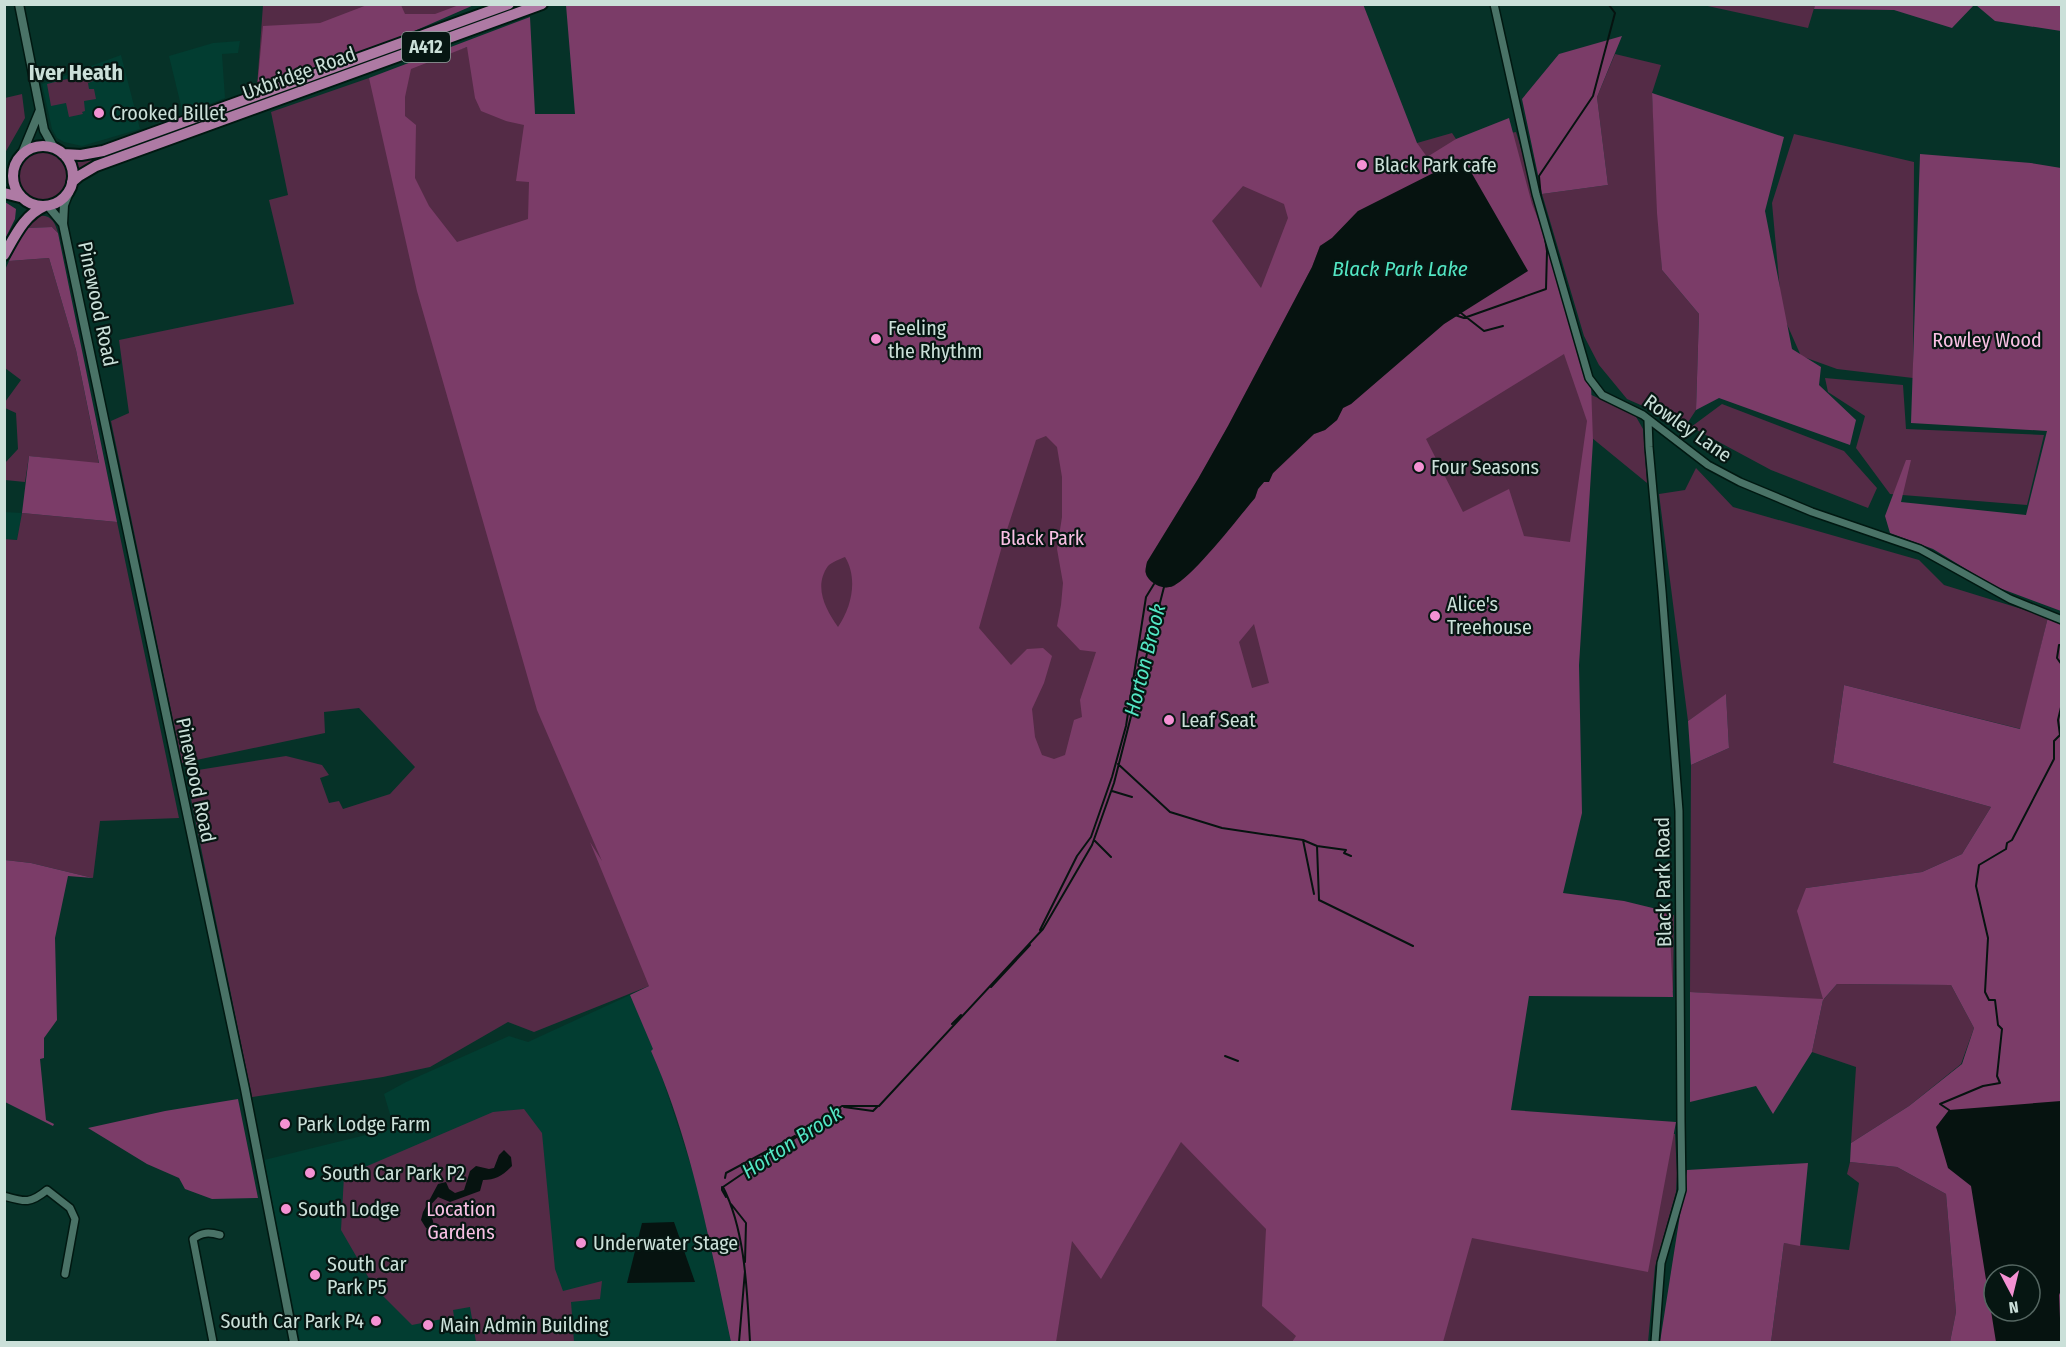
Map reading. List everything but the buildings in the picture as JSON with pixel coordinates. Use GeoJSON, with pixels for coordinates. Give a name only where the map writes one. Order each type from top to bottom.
{"type":"FeatureCollection","features":[{"type":"Feature","properties":{"kind":"main road","name":"Uxbridge Road"},"geometry":{"type":"LineString","coordinates":[[58,151],[81,155],[103,151],[509,4]]}},
{"type":"Feature","properties":{"kind":"main road","name":"Uxbridge Road"},"geometry":{"type":"LineString","coordinates":[[70,187],[84,172],[96,166],[542,4]]}},
{"type":"Feature","properties":{"kind":"main road"},"geometry":{"type":"LineString","coordinates":[[4,179],[21,156],[34,147],[45,146],[58,151],[69,163],[72,171],[70,187],[58,202],[46,206],[29,217],[4,255]]}},
{"type":"Feature","properties":{"kind":"main road"},"geometry":{"type":"LineString","coordinates":[[14,168],[13,180],[21,197],[20,228]]}},
{"type":"Feature","properties":{"kind":"main road"},"geometry":{"type":"LineString","coordinates":[[4,193],[21,197],[35,206],[46,206]]}},
{"type":"Feature","properties":{"kind":"street"},"geometry":{"type":"LineString","coordinates":[[19,4],[44,130],[58,151]]}},
{"type":"Feature","properties":{"kind":"street"},"geometry":{"type":"LineString","coordinates":[[479,14],[492,4]]}},
{"type":"Feature","properties":{"kind":"street","name":"Rowley Lane"},"geometry":{"type":"LineString","coordinates":[[1494,4],[1536,194],[1588,378],[1602,395],[1636,410],[1708,465],[1740,482],[1812,512],[1920,549],[2010,599],[2061,620]]}},
{"type":"Feature","properties":{"kind":"street"},"geometry":{"type":"LineString","coordinates":[[21,156],[40,110]]}},
{"type":"Feature","properties":{"kind":"street","name":"Pinewood Road"},"geometry":{"type":"LineString","coordinates":[[70,187],[64,205],[63,224],[245,1089],[294,1342]]}},
{"type":"Feature","properties":{"kind":"street","name":"Pinewood Road"},"geometry":{"type":"LineString","coordinates":[[46,206],[63,224]]}},
{"type":"Feature","properties":{"kind":"street","name":"Black Park Road"},"geometry":{"type":"LineString","coordinates":[[1648,420],[1679,811],[1682,1145],[1682,1190],[1661,1263],[1655,1342]]}},
{"type":"Feature","properties":{"kind":"street"},"geometry":{"type":"LineString","coordinates":[[4,1196],[25,1202],[37,1198],[49,1187],[70,1208],[75,1219],[64,1274]]}},
{"type":"Feature","properties":{"kind":"street"},"geometry":{"type":"LineString","coordinates":[[213,1342],[193,1239],[210,1232],[220,1235]]}},
{"type":"Feature","properties":{"kind":"shaded area"},"geometry":{"type":"Polygon","coordinates":[[[240,41],[238,53],[222,54],[225,98],[183,114],[169,56],[213,43],[240,41]]]}},
{"type":"Feature","properties":{"kind":"shaded area"},"geometry":{"type":"Polygon","coordinates":[[[121,55],[140,129],[82,146],[57,138],[52,129],[42,84],[121,55]]]}},
{"type":"Feature","properties":{"kind":"shaded area"},"geometry":{"type":"Polygon","coordinates":[[[4,512],[22,513],[17,540],[5,539],[4,512]]]}},
{"type":"Feature","properties":{"kind":"shaded area"},"geometry":{"type":"Polygon","coordinates":[[[630,995],[654,1050],[651,1051],[660,1071],[697,1184],[731,1342],[300,1342],[264,1160],[394,1128],[384,1094],[509,1036],[528,1042],[630,995]]]}},
{"type":"Feature","properties":{"kind":"green space","name":"Black Park"},"geometry":{"type":"Polygon","coordinates":[[[1363,4],[1417,143],[1427,157],[1456,139],[1509,118],[1532,204],[1559,272],[1591,384],[1593,441],[1579,665],[1582,813],[1563,893],[1624,901],[1669,912],[1673,997],[1529,996],[1511,1110],[1676,1122],[1648,1272],[1472,1238],[1443,1342],[1292,1342],[1296,1336],[1262,1306],[1266,1229],[1181,1142],[1101,1279],[1072,1241],[1056,1342],[731,1342],[689,1158],[651,1051],[653,1049],[630,995],[649,986],[590,842],[602,861],[537,710],[417,291],[369,78],[530,17],[535,114],[575,114],[566,5],[1363,4]],[[467,47],[411,69],[405,97],[405,116],[416,125],[415,178],[429,206],[457,242],[528,219],[529,182],[516,181],[524,125],[481,111],[475,98],[467,47]],[[1243,186],[1212,221],[1261,288],[1288,218],[1284,204],[1243,186]],[[1358,211],[1332,238],[1320,246],[1312,267],[1228,426],[1147,562],[1145,572],[1164,588],[1174,586],[1191,572],[1255,498],[1264,482],[1314,434],[1325,430],[1337,420],[1343,408],[1351,404],[1444,324],[1461,313],[1358,211]],[[1564,354],[1426,439],[1463,512],[1509,489],[1524,536],[1570,542],[1587,421],[1564,354]],[[1046,436],[1036,440],[1004,539],[979,628],[1011,665],[1027,649],[1043,648],[1052,656],[1044,683],[1032,709],[1035,737],[1042,755],[1054,759],[1065,755],[1074,720],[1082,717],[1080,700],[1096,652],[1080,650],[1057,626],[1063,583],[1057,549],[1062,517],[1062,477],[1057,447],[1046,436]],[[845,557],[828,566],[824,574],[821,590],[829,613],[838,627],[850,602],[852,583],[845,557]],[[1254,624],[1239,642],[1252,688],[1269,683],[1254,624]]]}},
{"type":"Feature","properties":{"kind":"green space"},"geometry":{"type":"Polygon","coordinates":[[[1815,4],[1974,5],[1952,28],[1894,10],[1814,9],[1815,4]]]}},
{"type":"Feature","properties":{"kind":"green space"},"geometry":{"type":"Polygon","coordinates":[[[263,5],[466,5],[408,32],[257,87],[263,5]]]}},
{"type":"Feature","properties":{"kind":"green space"},"geometry":{"type":"Polygon","coordinates":[[[367,5],[401,5],[405,14],[435,14],[459,5],[474,5],[403,36],[257,89],[263,26],[320,23],[367,5]]]}},
{"type":"Feature","properties":{"kind":"green space"},"geometry":{"type":"Polygon","coordinates":[[[519,5],[533,5],[78,170],[73,160],[91,159],[519,5]]]}},
{"type":"Feature","properties":{"kind":"green space"},"geometry":{"type":"Polygon","coordinates":[[[1703,5],[1815,5],[1808,28],[1703,5]]]}},
{"type":"Feature","properties":{"kind":"green space"},"geometry":{"type":"Polygon","coordinates":[[[1976,5],[2061,5],[2061,31],[1995,21],[1976,5]]]}},
{"type":"Feature","properties":{"kind":"green space"},"geometry":{"type":"Polygon","coordinates":[[[1622,36],[1597,97],[1608,185],[1542,194],[1522,99],[1559,54],[1622,36]]]}},
{"type":"Feature","properties":{"kind":"green space","name":"Black Park"},"geometry":{"type":"Polygon","coordinates":[[[467,47],[533,117],[1417,143],[1452,133],[1456,139],[1452,143],[1516,132],[1585,392],[1635,415],[1643,429],[1647,483],[1592,438],[1550,899],[1674,915],[1673,991],[1524,985],[1501,1119],[1675,1134],[1676,1192],[1655,1267],[1648,1342],[740,1342],[649,986],[534,1032],[508,1022],[430,1067],[383,1077],[252,1097],[190,794],[200,784],[198,770],[286,756],[322,765],[329,775],[320,778],[329,803],[339,801],[343,809],[390,794],[415,767],[359,708],[324,712],[325,733],[182,763],[111,421],[129,413],[119,340],[294,304],[269,200],[288,195],[271,112],[467,47]]]}},
{"type":"Feature","properties":{"kind":"green space"},"geometry":{"type":"Polygon","coordinates":[[[1615,54],[1661,65],[1652,93],[1662,270],[1699,314],[1696,410],[1681,433],[1652,410],[1627,399],[1599,365],[1584,336],[1542,194],[1608,185],[1597,97],[1615,54]]]}},
{"type":"Feature","properties":{"kind":"green space"},"geometry":{"type":"Polygon","coordinates":[[[91,73],[93,81],[88,83],[89,89],[94,89],[96,99],[84,101],[83,114],[69,117],[66,103],[51,106],[47,84],[91,73]]]}},
{"type":"Feature","properties":{"kind":"green space"},"geometry":{"type":"Polygon","coordinates":[[[1652,93],[1784,137],[1765,211],[1792,349],[1821,367],[1819,385],[1856,420],[1850,445],[1719,398],[1696,410],[1699,314],[1662,270],[1652,93]]]}},
{"type":"Feature","properties":{"kind":"green space"},"geometry":{"type":"Polygon","coordinates":[[[22,94],[25,118],[5,153],[5,98],[22,94]]]}},
{"type":"Feature","properties":{"kind":"green space"},"geometry":{"type":"Polygon","coordinates":[[[1794,134],[1914,162],[1913,378],[1837,369],[1801,356],[1782,313],[1772,203],[1794,134]]]}},
{"type":"Feature","properties":{"kind":"green space"},"geometry":{"type":"Polygon","coordinates":[[[38,152],[48,152],[61,159],[68,172],[68,182],[61,195],[48,202],[38,202],[29,198],[22,191],[18,182],[18,172],[22,163],[29,156],[38,152]]]}},
{"type":"Feature","properties":{"kind":"green space","name":"Rowley Wood"},"geometry":{"type":"Polygon","coordinates":[[[1920,154],[2031,163],[2061,168],[2061,611],[1994,586],[1933,549],[1890,533],[1885,516],[1906,460],[1911,460],[1901,502],[2026,515],[2047,431],[1911,423],[1920,154]]]}},
{"type":"Feature","properties":{"kind":"green space"},"geometry":{"type":"Polygon","coordinates":[[[5,202],[16,209],[15,219],[5,239],[5,202]]]}},
{"type":"Feature","properties":{"kind":"green space"},"geometry":{"type":"Polygon","coordinates":[[[38,216],[46,216],[52,220],[58,233],[52,227],[25,228],[38,216]]]}},
{"type":"Feature","properties":{"kind":"green space"},"geometry":{"type":"Polygon","coordinates":[[[52,227],[58,233],[117,522],[22,513],[29,456],[99,463],[76,350],[49,258],[9,261],[25,228],[52,227]]]}},
{"type":"Feature","properties":{"kind":"green space"},"geometry":{"type":"Polygon","coordinates":[[[49,258],[76,350],[99,464],[29,456],[25,482],[5,480],[5,463],[18,449],[16,413],[5,408],[5,402],[21,380],[5,368],[5,270],[9,261],[49,258]]]}},
{"type":"Feature","properties":{"kind":"green space"},"geometry":{"type":"Polygon","coordinates":[[[1825,378],[1903,385],[1906,429],[2044,435],[2027,505],[1890,494],[1856,448],[1865,416],[1828,392],[1825,378]]]}},
{"type":"Feature","properties":{"kind":"green space"},"geometry":{"type":"Polygon","coordinates":[[[1722,404],[1844,451],[1877,488],[1868,508],[1771,470],[1691,427],[1722,404]]]}},
{"type":"Feature","properties":{"kind":"green space"},"geometry":{"type":"Polygon","coordinates":[[[1696,468],[1733,507],[1919,560],[1944,585],[2048,617],[2021,729],[1844,685],[1833,763],[1991,807],[1962,854],[1922,872],[1806,888],[1824,999],[1837,984],[1951,985],[1974,1028],[1961,1064],[1909,1106],[1851,1143],[1856,1067],[1812,1052],[1823,1000],[1690,992],[1691,765],[1729,748],[1726,695],[1688,721],[1659,494],[1685,490],[1696,468]]]}},
{"type":"Feature","properties":{"kind":"green space"},"geometry":{"type":"Polygon","coordinates":[[[22,513],[117,522],[179,818],[100,821],[93,878],[31,863],[5,860],[4,539],[17,540],[22,513]]]}},
{"type":"Feature","properties":{"kind":"green space"},"geometry":{"type":"Polygon","coordinates":[[[2048,617],[2061,622],[2061,1342],[1950,1342],[1956,1312],[1946,1194],[1897,1167],[1850,1162],[1851,1143],[1909,1106],[1962,1064],[1974,1028],[1951,985],[1837,984],[1823,1000],[1812,1052],[1773,1114],[1756,1086],[1690,1102],[1690,992],[1823,999],[1797,911],[1806,888],[1922,872],[1962,854],[1991,807],[1833,763],[1844,685],[2020,729],[2048,617]]]}},
{"type":"Feature","properties":{"kind":"green space"},"geometry":{"type":"Polygon","coordinates":[[[1726,694],[1729,748],[1691,765],[1688,721],[1726,694]]]}},
{"type":"Feature","properties":{"kind":"green space"},"geometry":{"type":"Polygon","coordinates":[[[5,860],[31,863],[93,878],[68,876],[55,938],[57,1020],[44,1038],[44,1058],[40,1059],[46,1120],[54,1124],[53,1126],[5,1102],[5,860]]]}},
{"type":"Feature","properties":{"kind":"green space"},"geometry":{"type":"Polygon","coordinates":[[[238,1099],[258,1198],[212,1199],[185,1189],[179,1178],[147,1164],[88,1128],[165,1111],[238,1099]]]}},
{"type":"Feature","properties":{"kind":"green space","name":"Location Gardens"},"geometry":{"type":"Polygon","coordinates":[[[524,1109],[542,1133],[555,1269],[563,1291],[602,1281],[600,1299],[571,1302],[574,1342],[476,1342],[470,1307],[453,1310],[455,1324],[443,1326],[442,1319],[412,1325],[374,1287],[341,1230],[344,1176],[493,1112],[524,1109]]]}},
{"type":"Feature","properties":{"kind":"green space"},"geometry":{"type":"Polygon","coordinates":[[[1850,1162],[1897,1167],[1946,1194],[1956,1312],[1950,1342],[1771,1342],[1784,1243],[1849,1250],[1859,1183],[1847,1174],[1850,1162]]]}},
{"type":"Feature","properties":{"kind":"green space"},"geometry":{"type":"Polygon","coordinates":[[[1808,1163],[1800,1246],[1784,1243],[1771,1342],[1660,1342],[1687,1170],[1808,1163]]]}},
{"type":"Feature","properties":{"kind":"water","name":"Black Park Lake"},"geometry":{"type":"Polygon","coordinates":[[[1463,158],[1528,271],[1444,324],[1351,404],[1343,408],[1337,420],[1325,430],[1314,434],[1273,473],[1269,482],[1264,482],[1255,498],[1227,532],[1182,580],[1168,587],[1154,584],[1146,575],[1147,562],[1228,426],[1312,267],[1320,246],[1332,238],[1358,211],[1463,158]]]}},
{"type":"Feature","properties":{"kind":"water"},"geometry":{"type":"Polygon","coordinates":[[[2061,1101],[2062,1288],[2059,1295],[2061,1342],[1996,1342],[1993,1323],[2042,1323],[2042,1263],[1983,1263],[1971,1186],[1948,1168],[1936,1127],[1949,1110],[2061,1101]]]}},
{"type":"Feature","properties":{"kind":"water"},"geometry":{"type":"Polygon","coordinates":[[[504,1150],[511,1157],[512,1166],[506,1172],[492,1179],[483,1180],[480,1191],[450,1202],[438,1197],[429,1209],[433,1225],[431,1228],[426,1228],[421,1220],[423,1212],[438,1184],[446,1182],[449,1189],[455,1193],[464,1190],[470,1171],[476,1166],[494,1168],[499,1155],[504,1150]]]}},
{"type":"Feature","properties":{"kind":"water"},"geometry":{"type":"Polygon","coordinates":[[[674,1222],[695,1282],[627,1283],[642,1223],[674,1222]]]}},
{"type":"Feature","properties":{"kind":"waterway","name":"Horton Brook"},"geometry":{"type":"LineString","coordinates":[[1541,199],[1539,176],[1593,96],[1615,13],[1609,5]]}},
{"type":"Feature","properties":{"kind":"waterway","name":"Horton Brook"},"geometry":{"type":"LineString","coordinates":[[1455,315],[1464,318],[1546,289],[1547,251],[1544,232]]}},
{"type":"Feature","properties":{"kind":"waterway"},"geometry":{"type":"LineString","coordinates":[[1461,313],[1484,331],[1503,326]]}},
{"type":"Feature","properties":{"kind":"waterway","name":"Horton Brook"},"geometry":{"type":"LineString","coordinates":[[1040,930],[1077,856],[1091,837],[1112,777],[1126,726],[1146,597],[1154,584]]}},
{"type":"Feature","properties":{"kind":"waterway","name":"Horton Brook"},"geometry":{"type":"LineString","coordinates":[[750,1342],[741,1243],[731,1205],[723,1187],[842,1106],[879,1106],[1043,929],[1092,845],[1114,783],[1164,587]]}},
{"type":"Feature","properties":{"kind":"waterway"},"geometry":{"type":"LineString","coordinates":[[2062,588],[2062,593]]}},
{"type":"Feature","properties":{"kind":"waterway"},"geometry":{"type":"LineString","coordinates":[[2062,645],[2059,645],[2057,658],[2062,665]]}},
{"type":"Feature","properties":{"kind":"waterway"},"geometry":{"type":"LineString","coordinates":[[1949,1110],[1940,1104],[1983,1086],[2000,1083],[1997,1076],[2002,1029],[1998,1025],[1995,1000],[1989,1000],[1985,992],[1988,938],[1976,886],[1979,865],[2006,849],[2007,843],[2012,840],[2054,759],[2054,741],[2060,735],[2058,720],[2062,703]]}},
{"type":"Feature","properties":{"kind":"waterway"},"geometry":{"type":"LineString","coordinates":[[1118,764],[1170,812],[1222,828],[1303,840],[1317,846],[1346,850],[1344,853],[1351,856]]}},
{"type":"Feature","properties":{"kind":"waterway"},"geometry":{"type":"LineString","coordinates":[[1112,791],[1132,797]]}},
{"type":"Feature","properties":{"kind":"waterway"},"geometry":{"type":"LineString","coordinates":[[1094,840],[1111,857]]}},
{"type":"Feature","properties":{"kind":"waterway"},"geometry":{"type":"LineString","coordinates":[[1303,840],[1314,894]]}},
{"type":"Feature","properties":{"kind":"waterway"},"geometry":{"type":"LineString","coordinates":[[1317,846],[1319,900],[1413,946]]}},
{"type":"Feature","properties":{"kind":"waterway","name":"Horton Brook"},"geometry":{"type":"LineString","coordinates":[[991,987],[1030,945]]}},
{"type":"Feature","properties":{"kind":"waterway","name":"Horton Brook"},"geometry":{"type":"LineString","coordinates":[[952,1024],[961,1015]]}},
{"type":"Feature","properties":{"kind":"waterway"},"geometry":{"type":"LineString","coordinates":[[1225,1056],[1238,1061]]}},
{"type":"Feature","properties":{"kind":"waterway","name":"Horton Brook"},"geometry":{"type":"LineString","coordinates":[[844,1107],[873,1111],[878,1106]]}},
{"type":"Feature","properties":{"kind":"waterway","name":"Horton Brook"},"geometry":{"type":"LineString","coordinates":[[821,1122],[833,1113]]}},
{"type":"Feature","properties":{"kind":"waterway"},"geometry":{"type":"LineString","coordinates":[[725,1178],[726,1173],[795,1136]]}},
{"type":"Feature","properties":{"kind":"waterway","name":"Horton Brook"},"geometry":{"type":"LineString","coordinates":[[722,1187],[726,1197]]}},
{"type":"Feature","properties":{"kind":"waterway"},"geometry":{"type":"LineString","coordinates":[[731,1204],[746,1223],[745,1262]]}},
{"type":"Feature","properties":{"kind":"waterway"},"geometry":{"type":"LineString","coordinates":[[739,1342],[745,1271]]}},
{"type":"Feature","properties":{"kind":"place","name":"Crooked Billet"},"geometry":{"type":"Point","coordinates":[99,113]}},
{"type":"Feature","properties":{"kind":"place","name":"Black Park cafe"},"geometry":{"type":"Point","coordinates":[1362,165]}},
{"type":"Feature","properties":{"kind":"place","name":"Feeling the Rhythm"},"geometry":{"type":"Point","coordinates":[876,339]}},
{"type":"Feature","properties":{"kind":"place","name":"Four Seasons"},"geometry":{"type":"Point","coordinates":[1419,467]}},
{"type":"Feature","properties":{"kind":"place","name":"Alice's Treehouse"},"geometry":{"type":"Point","coordinates":[1435,616]}},
{"type":"Feature","properties":{"kind":"place","name":"Leaf Seat"},"geometry":{"type":"Point","coordinates":[1169,720]}},
{"type":"Feature","properties":{"kind":"place","name":"Park Lodge Farm"},"geometry":{"type":"Point","coordinates":[285,1124]}},
{"type":"Feature","properties":{"kind":"place","name":"South Car Park P2"},"geometry":{"type":"Point","coordinates":[310,1173]}},
{"type":"Feature","properties":{"kind":"place","name":"South Lodge"},"geometry":{"type":"Point","coordinates":[286,1209]}},
{"type":"Feature","properties":{"kind":"place","name":"Underwater Stage"},"geometry":{"type":"Point","coordinates":[581,1243]}},
{"type":"Feature","properties":{"kind":"place","name":"South Car Park P5"},"geometry":{"type":"Point","coordinates":[315,1275]}},
{"type":"Feature","properties":{"kind":"place","name":"South Car Park P4"},"geometry":{"type":"Point","coordinates":[376,1321]}},
{"type":"Feature","properties":{"kind":"place","name":"Main Admin Building"},"geometry":{"type":"Point","coordinates":[428,1325]}},
{"type":"Feature","properties":{"kind":"district","name":"Iver Heath"},"geometry":{"type":"Point","coordinates":[76,72]}}]}
